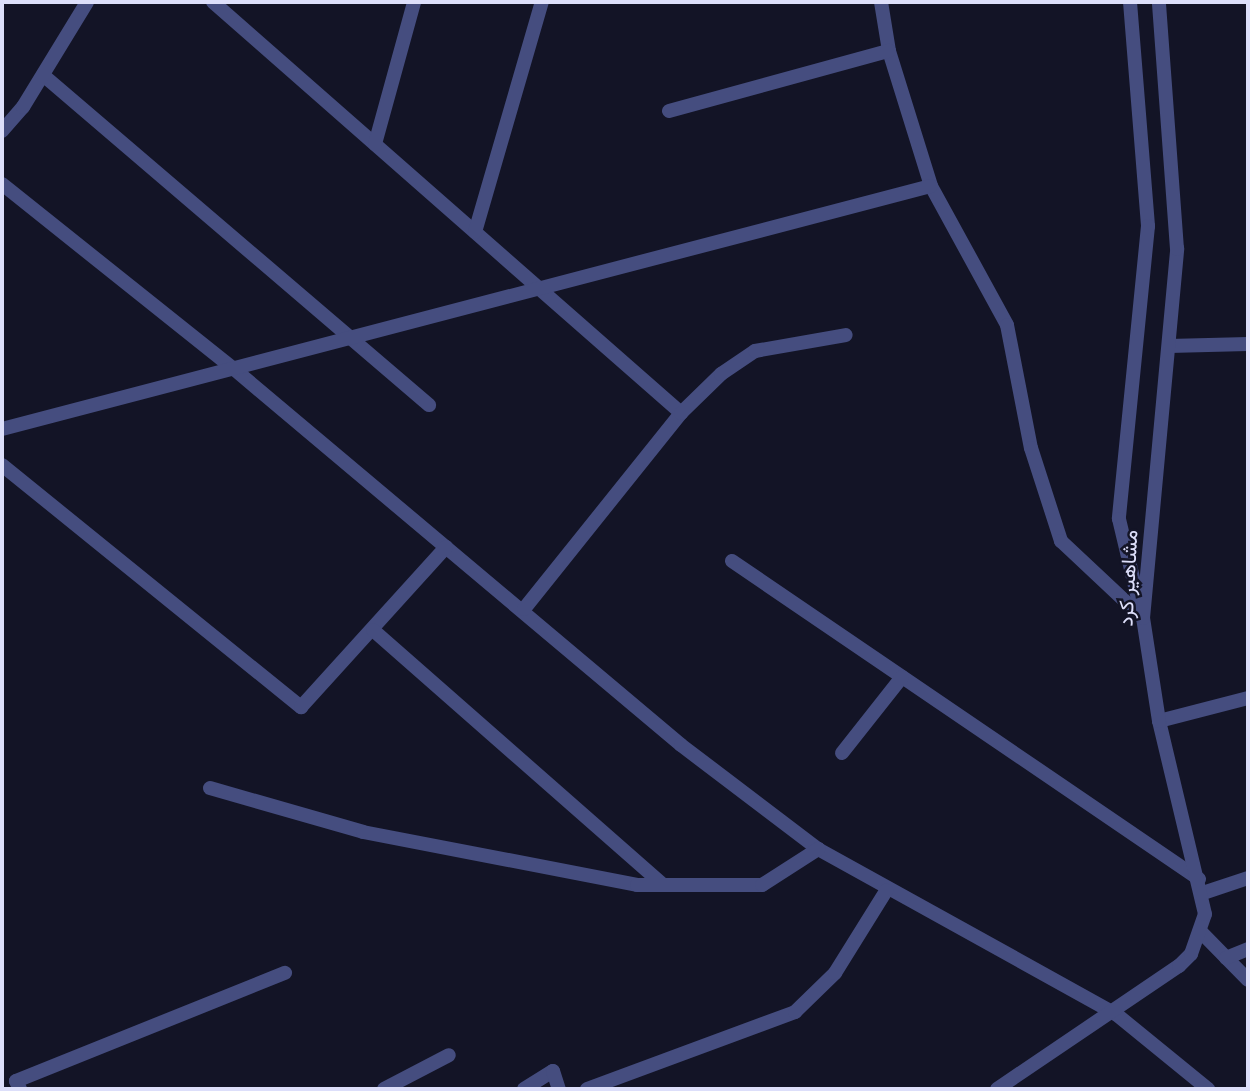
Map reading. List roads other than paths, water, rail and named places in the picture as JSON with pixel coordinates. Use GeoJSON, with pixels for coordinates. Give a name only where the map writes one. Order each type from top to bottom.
{"type":"FeatureCollection","features":[{"type":"Feature","properties":{"kind":"street"},"geometry":{"type":"LineString","coordinates":[[2,131],[43,75],[88,2]]}},
{"type":"Feature","properties":{"kind":"street"},"geometry":{"type":"LineString","coordinates":[[213,2],[681,413]]}},
{"type":"Feature","properties":{"kind":"street"},"geometry":{"type":"LineString","coordinates":[[375,144],[414,2]]}},
{"type":"Feature","properties":{"kind":"street"},"geometry":{"type":"LineString","coordinates":[[475,232],[542,2]]}},
{"type":"Feature","properties":{"kind":"street"},"geometry":{"type":"LineString","coordinates":[[881,2],[889,51],[931,186],[997,297],[1031,448],[1061,541],[1143,618]]}},
{"type":"Feature","properties":{"kind":"street"},"geometry":{"type":"LineString","coordinates":[[1130,2],[1148,226],[1119,519],[1143,618]]}},
{"type":"Feature","properties":{"kind":"street","name":"مشاهیر کرد"},"geometry":{"type":"LineString","coordinates":[[997,1089],[1116,1014],[1179,966],[1201,932],[1201,886],[1159,721],[1143,618],[1177,249],[1159,2]]}},
{"type":"Feature","properties":{"kind":"street"},"geometry":{"type":"LineString","coordinates":[[669,111],[889,51]]}},
{"type":"Feature","properties":{"kind":"street"},"geometry":{"type":"LineString","coordinates":[[43,75],[429,405]]}},
{"type":"Feature","properties":{"kind":"street"},"geometry":{"type":"LineString","coordinates":[[2,184],[234,369],[524,609],[681,745],[818,849],[887,891],[1116,1014],[1208,1089]]}},
{"type":"Feature","properties":{"kind":"street"},"geometry":{"type":"LineString","coordinates":[[2,429],[931,186]]}},
{"type":"Feature","properties":{"kind":"street"},"geometry":{"type":"LineString","coordinates":[[524,609],[681,413],[755,351],[846,335]]}},
{"type":"Feature","properties":{"kind":"street"},"geometry":{"type":"LineString","coordinates":[[1169,346],[1248,344]]}},
{"type":"Feature","properties":{"kind":"street"},"geometry":{"type":"LineString","coordinates":[[2,466],[301,707],[446,547]]}},
{"type":"Feature","properties":{"kind":"street"},"geometry":{"type":"LineString","coordinates":[[732,561],[1201,886],[1248,878]]}},
{"type":"Feature","properties":{"kind":"street"},"geometry":{"type":"LineString","coordinates":[[373,630],[663,885]]}},
{"type":"Feature","properties":{"kind":"street"},"geometry":{"type":"LineString","coordinates":[[842,753],[902,677]]}},
{"type":"Feature","properties":{"kind":"street"},"geometry":{"type":"LineString","coordinates":[[1159,721],[1248,698]]}},
{"type":"Feature","properties":{"kind":"street"},"geometry":{"type":"LineString","coordinates":[[210,788],[363,832],[663,885],[762,885],[818,849]]}},
{"type":"Feature","properties":{"kind":"street"},"geometry":{"type":"LineString","coordinates":[[587,1089],[794,1012],[835,973],[887,891]]}},
{"type":"Feature","properties":{"kind":"street"},"geometry":{"type":"LineString","coordinates":[[1201,932],[1248,980]]}},
{"type":"Feature","properties":{"kind":"street"},"geometry":{"type":"LineString","coordinates":[[1226,958],[1248,949]]}},
{"type":"Feature","properties":{"kind":"street"},"geometry":{"type":"LineString","coordinates":[[20,1089],[16,1081],[285,973]]}},
{"type":"Feature","properties":{"kind":"street"},"geometry":{"type":"LineString","coordinates":[[384,1089],[449,1055]]}},
{"type":"Feature","properties":{"kind":"street"},"geometry":{"type":"LineString","coordinates":[[524,1089],[553,1071],[559,1089]]}}]}
